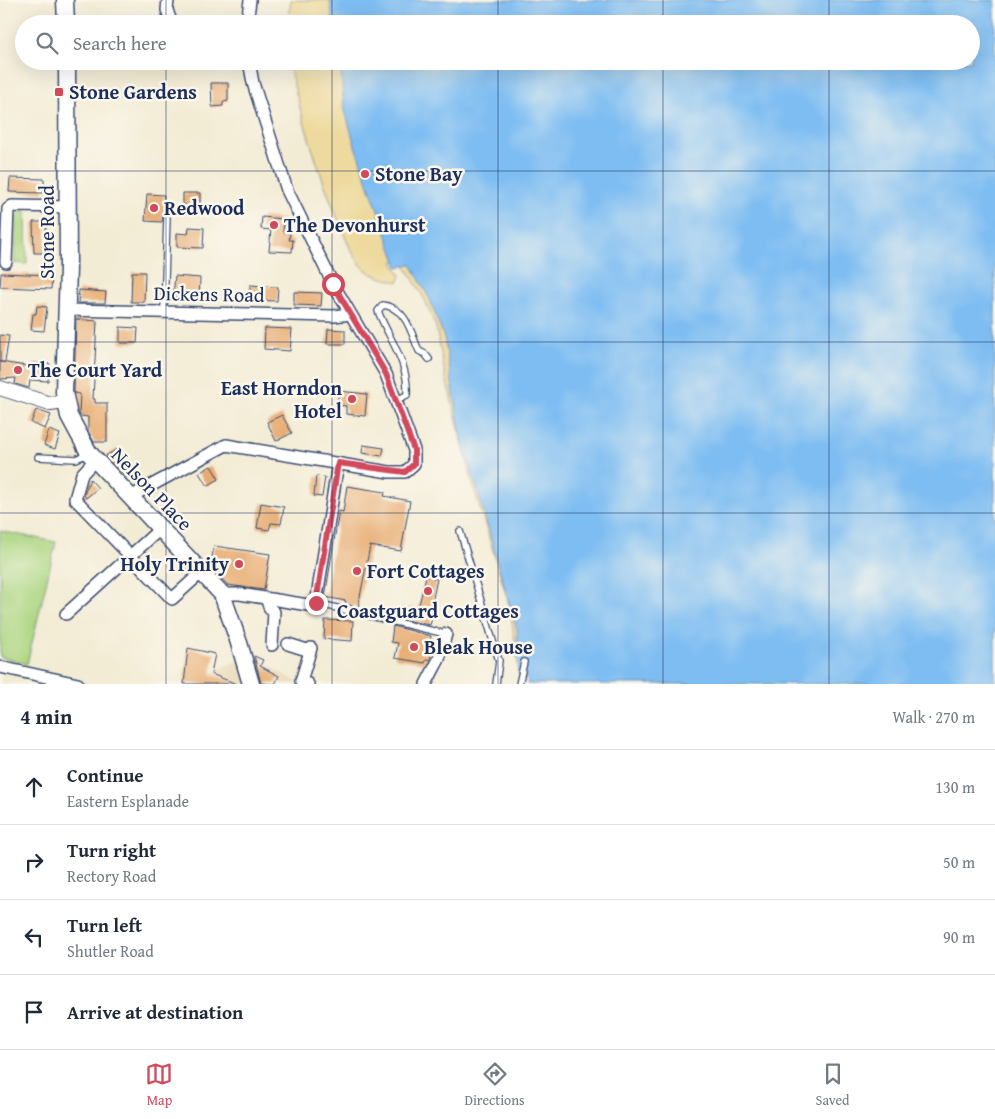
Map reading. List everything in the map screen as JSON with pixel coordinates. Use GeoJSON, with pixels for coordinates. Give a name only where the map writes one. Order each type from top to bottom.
{"type":"FeatureCollection","features":[{"type":"Feature","properties":{"kind":"main road"},"geometry":{"type":"LineString","coordinates":[[65,0],[66,15]]}},
{"type":"Feature","properties":{"kind":"main road","name":"Stone Road"},"geometry":{"type":"LineString","coordinates":[[64,402],[68,310],[67,70]]}},
{"type":"Feature","properties":{"kind":"main road","name":"Nelson Place"},"geometry":{"type":"LineString","coordinates":[[64,402],[76,432],[92,457],[222,594],[251,684]]}},
{"type":"Feature","properties":{"kind":"street"},"geometry":{"type":"LineString","coordinates":[[168,0],[167,10],[169,15]]}},
{"type":"Feature","properties":{"kind":"street"},"geometry":{"type":"LineString","coordinates":[[248,15],[250,0]]}},
{"type":"Feature","properties":{"kind":"street"},"geometry":{"type":"LineString","coordinates":[[130,498],[226,445],[405,472],[414,464],[414,450],[386,374],[311,243],[287,190],[251,70]]}},
{"type":"Feature","properties":{"kind":"street"},"geometry":{"type":"LineString","coordinates":[[6,262],[8,209],[12,206],[68,208]]}},
{"type":"Feature","properties":{"kind":"street","name":"Dickens Road"},"geometry":{"type":"LineString","coordinates":[[68,310],[334,316],[350,314]]}},
{"type":"Feature","properties":{"kind":"street"},"geometry":{"type":"LineString","coordinates":[[0,388],[50,404],[64,402]]}},
{"type":"Feature","properties":{"kind":"street"},"geometry":{"type":"LineString","coordinates":[[92,457],[82,474],[75,499],[172,599],[202,572]]}},
{"type":"Feature","properties":{"kind":"street"},"geometry":{"type":"LineString","coordinates":[[222,594],[266,598],[308,605],[316,603],[338,463]]}},
{"type":"Feature","properties":{"kind":"street"},"geometry":{"type":"LineString","coordinates":[[66,614],[160,529]]}},
{"type":"Feature","properties":{"kind":"street"},"geometry":{"type":"LineString","coordinates":[[266,598],[274,612],[272,645]]}},
{"type":"Feature","properties":{"kind":"street"},"geometry":{"type":"LineString","coordinates":[[426,684],[439,659],[446,634]]}},
{"type":"Feature","properties":{"kind":"street"},"geometry":{"type":"LineString","coordinates":[[288,644],[310,650],[301,681],[308,684]]}},
{"type":"Feature","properties":{"kind":"street"},"geometry":{"type":"LineString","coordinates":[[0,666],[78,684]]}},
{"type":"Feature","properties":{"kind":"lane"},"geometry":{"type":"LineString","coordinates":[[164,312],[167,218]]}},
{"type":"Feature","properties":{"kind":"lane"},"geometry":{"type":"LineString","coordinates":[[396,400],[407,394],[408,382],[396,347],[378,311],[383,304],[393,307],[402,315],[412,331],[419,351],[426,354],[428,359]]}},
{"type":"Feature","properties":{"kind":"lane","name":"Nelson Place"},"geometry":{"type":"LineString","coordinates":[[38,457],[76,459],[92,457]]}},
{"type":"Feature","properties":{"kind":"lane"},"geometry":{"type":"LineString","coordinates":[[460,531],[499,661],[496,684]]}},
{"type":"Feature","properties":{"kind":"lane"},"geometry":{"type":"LineString","coordinates":[[316,603],[446,634]]}},
{"type":"Feature","properties":{"kind":"lane"},"geometry":{"type":"LineString","coordinates":[[519,684],[524,662]]}},
{"type":"Feature","properties":{"kind":"shaded area"},"geometry":{"type":"Polygon","coordinates":[[[250,654],[300,684],[208,684],[211,673],[250,654]]]}},
{"type":"Feature","properties":{"kind":"green space"},"geometry":{"type":"Polygon","coordinates":[[[22,210],[26,211],[27,264],[14,263],[16,217],[22,210]]]}},
{"type":"Feature","properties":{"kind":"green space"},"geometry":{"type":"Polygon","coordinates":[[[0,531],[56,542],[27,664],[0,657],[0,531]]]}},
{"type":"Feature","properties":{"kind":"sand"},"geometry":{"type":"Polygon","coordinates":[[[291,0],[348,0],[352,15],[288,15],[291,0]]]}},
{"type":"Feature","properties":{"kind":"sand","name":"Stone Bay"},"geometry":{"type":"Polygon","coordinates":[[[290,70],[368,70],[417,192],[530,668],[518,665],[510,608],[473,485],[446,378],[436,327],[425,300],[401,258],[393,262],[401,276],[398,282],[381,278],[361,265],[346,239],[330,200],[304,122],[290,70]]]}},
{"type":"Feature","properties":{"kind":"water"},"geometry":{"type":"Polygon","coordinates":[[[330,0],[995,0],[995,684],[527,684],[528,680],[518,674],[517,630],[463,446],[444,338],[430,300],[411,264],[398,267],[355,146],[344,107],[341,70],[980,70],[980,15],[332,15],[330,0]]]}},
{"type":"Feature","properties":{"kind":"building"},"geometry":{"type":"Polygon","coordinates":[[[211,83],[228,83],[228,101],[223,102],[223,106],[212,107],[211,83]]]}},
{"type":"Feature","properties":{"kind":"building"},"geometry":{"type":"Polygon","coordinates":[[[10,178],[44,179],[44,193],[9,192],[10,178]]]}},
{"type":"Feature","properties":{"kind":"building"},"geometry":{"type":"Polygon","coordinates":[[[183,193],[200,193],[200,206],[183,205],[183,193]]]}},
{"type":"Feature","properties":{"kind":"building","name":"Redwood"},"geometry":{"type":"Polygon","coordinates":[[[147,194],[164,195],[162,222],[145,221],[147,194]]]}},
{"type":"Feature","properties":{"kind":"building"},"geometry":{"type":"Polygon","coordinates":[[[262,217],[284,219],[283,232],[290,233],[289,240],[293,240],[292,252],[269,251],[271,230],[261,229],[262,217]]]}},
{"type":"Feature","properties":{"kind":"building"},"geometry":{"type":"Polygon","coordinates":[[[33,222],[46,222],[46,253],[34,253],[33,222]]]}},
{"type":"Feature","properties":{"kind":"building"},"geometry":{"type":"Polygon","coordinates":[[[189,227],[204,228],[203,248],[177,247],[177,233],[188,234],[189,227]]]}},
{"type":"Feature","properties":{"kind":"building"},"geometry":{"type":"Polygon","coordinates":[[[132,272],[145,272],[144,302],[131,302],[132,272]]]}},
{"type":"Feature","properties":{"kind":"building"},"geometry":{"type":"Polygon","coordinates":[[[1,273],[52,275],[51,289],[0,287],[1,273]]]}},
{"type":"Feature","properties":{"kind":"building"},"geometry":{"type":"Polygon","coordinates":[[[175,276],[200,278],[199,301],[173,296],[175,276]]]}},
{"type":"Feature","properties":{"kind":"building"},"geometry":{"type":"Polygon","coordinates":[[[250,285],[278,287],[277,301],[250,300],[250,285]]]}},
{"type":"Feature","properties":{"kind":"building"},"geometry":{"type":"Polygon","coordinates":[[[79,290],[106,292],[105,303],[78,303],[79,290]]]}},
{"type":"Feature","properties":{"kind":"building"},"geometry":{"type":"Polygon","coordinates":[[[294,292],[322,293],[321,306],[294,305],[294,292]]]}},
{"type":"Feature","properties":{"kind":"building"},"geometry":{"type":"Polygon","coordinates":[[[37,306],[47,307],[44,331],[31,330],[33,314],[36,314],[37,306]]]}},
{"type":"Feature","properties":{"kind":"building"},"geometry":{"type":"Polygon","coordinates":[[[76,319],[97,321],[93,399],[95,399],[95,403],[107,403],[107,442],[94,442],[88,431],[88,417],[79,414],[80,394],[74,393],[76,319]]]}},
{"type":"Feature","properties":{"kind":"building"},"geometry":{"type":"Polygon","coordinates":[[[120,327],[138,328],[137,343],[120,343],[120,327]]]}},
{"type":"Feature","properties":{"kind":"building"},"geometry":{"type":"Polygon","coordinates":[[[265,328],[292,329],[290,351],[264,349],[265,328]]]}},
{"type":"Feature","properties":{"kind":"building"},"geometry":{"type":"Polygon","coordinates":[[[328,329],[345,330],[345,344],[327,344],[328,329]]]}},
{"type":"Feature","properties":{"kind":"building"},"geometry":{"type":"Polygon","coordinates":[[[0,335],[9,336],[5,362],[0,362],[0,335]]]}},
{"type":"Feature","properties":{"kind":"building"},"geometry":{"type":"Polygon","coordinates":[[[0,362],[33,367],[33,363],[50,364],[48,381],[30,380],[29,388],[15,384],[16,378],[0,379],[0,362]]]}},
{"type":"Feature","properties":{"kind":"building","name":"East Horndon Hotel"},"geometry":{"type":"Polygon","coordinates":[[[339,391],[367,394],[365,416],[346,414],[346,406],[337,405],[339,391]]]}},
{"type":"Feature","properties":{"kind":"building"},"geometry":{"type":"Polygon","coordinates":[[[36,410],[51,415],[45,429],[31,423],[36,410]]]}},
{"type":"Feature","properties":{"kind":"building"},"geometry":{"type":"Polygon","coordinates":[[[282,415],[292,433],[276,441],[267,422],[282,415]]]}},
{"type":"Feature","properties":{"kind":"building"},"geometry":{"type":"Polygon","coordinates":[[[49,430],[60,434],[55,449],[44,445],[49,430]]]}},
{"type":"Feature","properties":{"kind":"building"},"geometry":{"type":"Polygon","coordinates":[[[363,445],[384,448],[382,456],[362,453],[363,445]]]}},
{"type":"Feature","properties":{"kind":"building"},"geometry":{"type":"Polygon","coordinates":[[[118,449],[123,456],[119,459],[129,477],[127,478],[106,456],[118,449]]]}},
{"type":"Feature","properties":{"kind":"building"},"geometry":{"type":"Polygon","coordinates":[[[211,466],[219,479],[207,486],[199,473],[211,466]]]}},
{"type":"Feature","properties":{"kind":"building"},"geometry":{"type":"Polygon","coordinates":[[[316,476],[325,477],[322,497],[314,496],[316,476]]]}},
{"type":"Feature","properties":{"kind":"building"},"geometry":{"type":"Polygon","coordinates":[[[90,479],[98,488],[86,498],[84,495],[90,479]]]}},
{"type":"Feature","properties":{"kind":"building"},"geometry":{"type":"Polygon","coordinates":[[[347,486],[385,492],[384,496],[410,501],[401,551],[370,546],[358,607],[345,604],[346,601],[325,597],[339,511],[343,512],[347,486]]]}},
{"type":"Feature","properties":{"kind":"building"},"geometry":{"type":"Polygon","coordinates":[[[261,503],[284,507],[281,524],[271,523],[269,530],[257,528],[261,503]]]}},
{"type":"Feature","properties":{"kind":"building","name":"Holy Trinity"},"geometry":{"type":"Polygon","coordinates":[[[214,546],[270,554],[264,590],[228,585],[210,567],[214,546]]]}},
{"type":"Feature","properties":{"kind":"building"},"geometry":{"type":"Polygon","coordinates":[[[426,576],[437,579],[430,612],[434,613],[430,625],[405,620],[409,607],[418,609],[426,576]]]}},
{"type":"Feature","properties":{"kind":"building"},"geometry":{"type":"Polygon","coordinates":[[[325,620],[353,621],[352,641],[324,639],[325,620]]]}},
{"type":"Feature","properties":{"kind":"building"},"geometry":{"type":"Polygon","coordinates":[[[393,626],[431,636],[427,651],[430,653],[431,659],[426,660],[425,663],[395,658],[398,643],[391,642],[393,626]]]}},
{"type":"Feature","properties":{"kind":"building"},"geometry":{"type":"Polygon","coordinates":[[[188,648],[215,654],[211,674],[237,684],[184,684],[188,648]]]}},
{"type":"Feature","properties":{"kind":"building"},"geometry":{"type":"Polygon","coordinates":[[[254,656],[263,660],[260,666],[279,676],[275,684],[261,683],[254,656]]]}},
{"type":"Feature","properties":{"kind":"place","name":"Stone Gardens"},"geometry":{"type":"Point","coordinates":[59,92]}},
{"type":"Feature","properties":{"kind":"place","name":"Stone Bay"},"geometry":{"type":"Point","coordinates":[365,174]}},
{"type":"Feature","properties":{"kind":"place","name":"Redwood"},"geometry":{"type":"Point","coordinates":[154,208]}},
{"type":"Feature","properties":{"kind":"place","name":"The Devonhurst"},"geometry":{"type":"Point","coordinates":[274,225]}},
{"type":"Feature","properties":{"kind":"place","name":"The Court Yard"},"geometry":{"type":"Point","coordinates":[18,370]}},
{"type":"Feature","properties":{"kind":"place","name":"East Horndon Hotel"},"geometry":{"type":"Point","coordinates":[352,399]}},
{"type":"Feature","properties":{"kind":"place","name":"Holy Trinity"},"geometry":{"type":"Point","coordinates":[239,564]}},
{"type":"Feature","properties":{"kind":"place","name":"Fort Cottages"},"geometry":{"type":"Point","coordinates":[357,571]}},
{"type":"Feature","properties":{"kind":"place","name":"Coastguard Cottages"},"geometry":{"type":"Point","coordinates":[428,591]}},
{"type":"Feature","properties":{"kind":"place","name":"Bleak House"},"geometry":{"type":"Point","coordinates":[414,647]}},
{"type":"Feature","properties":{"kind":"route"},"geometry":{"type":"LineString","coordinates":[[316,603],[338,463],[389,472],[405,472],[414,464],[414,450],[386,374],[333,284]]}}]}
